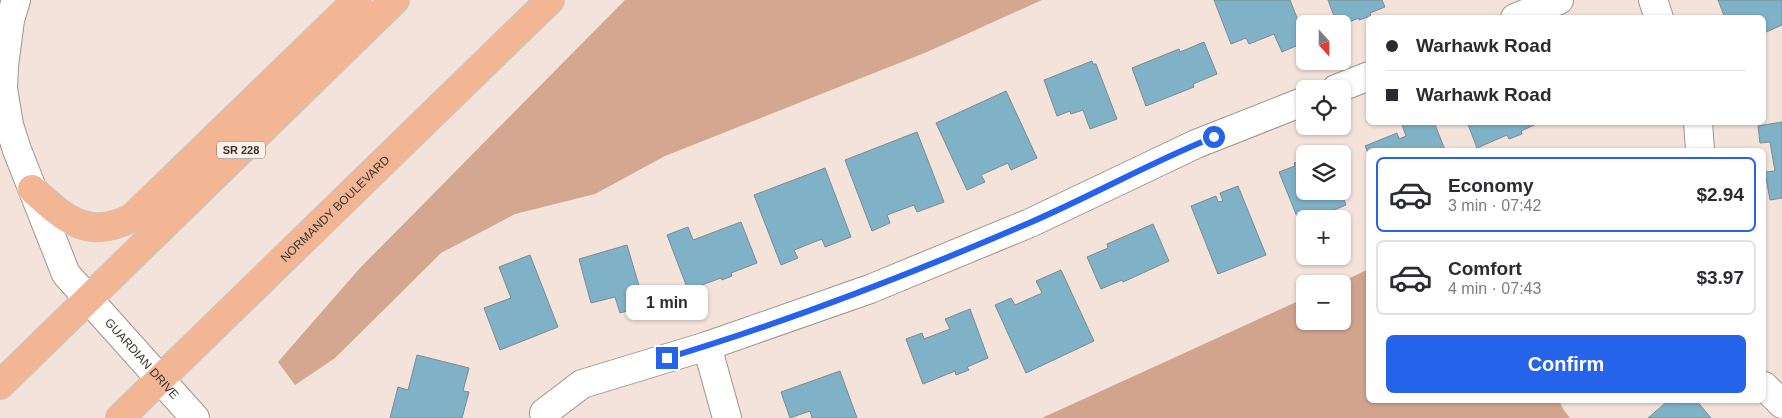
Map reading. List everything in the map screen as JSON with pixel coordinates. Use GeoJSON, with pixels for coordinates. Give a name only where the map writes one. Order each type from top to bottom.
{"type":"FeatureCollection","features":[{"type":"Feature","properties":{"kind":"main road"},"geometry":{"type":"LineString","coordinates":[[32,189],[69,220],[81,224],[107,227],[133,218],[356,0]]}},
{"type":"Feature","properties":{"kind":"main road","name":"SR 228"},"geometry":{"type":"LineString","coordinates":[[0,385],[395,0]]}},
{"type":"Feature","properties":{"kind":"main road","name":"NORMANDY BOULEVARD"},"geometry":{"type":"LineString","coordinates":[[120,418],[550,0]]}},
{"type":"Feature","properties":{"kind":"street","name":"GUARDIAN DRIVE"},"geometry":{"type":"LineString","coordinates":[[16,0],[6,36],[4,88],[13,140],[66,274],[195,418]]}},
{"type":"Feature","properties":{"kind":"street"},"geometry":{"type":"LineString","coordinates":[[1522,15],[1560,0]]}},
{"type":"Feature","properties":{"kind":"street"},"geometry":{"type":"LineString","coordinates":[[1653,0],[1659,15]]}},
{"type":"Feature","properties":{"kind":"street"},"geometry":{"type":"LineString","coordinates":[[1351,83],[1366,77]]}},
{"type":"Feature","properties":{"kind":"street"},"geometry":{"type":"LineString","coordinates":[[544,413],[582,384],[707,346],[870,289],[1030,223],[1196,144],[1296,105]]}},
{"type":"Feature","properties":{"kind":"street"},"geometry":{"type":"LineString","coordinates":[[1698,125],[1700,148]]}},
{"type":"Feature","properties":{"kind":"street"},"geometry":{"type":"LineString","coordinates":[[707,346],[727,418]]}},
{"type":"Feature","properties":{"kind":"street"},"geometry":{"type":"LineString","coordinates":[[1766,388],[1782,404]]}},
{"type":"Feature","properties":{"kind":"shaded area"},"geometry":{"type":"Polygon","coordinates":[[[625,0],[1042,0],[927,52],[665,156],[595,194],[515,214],[441,253],[335,358],[295,385],[278,362],[360,268],[625,0]]]}},
{"type":"Feature","properties":{"kind":"shaded area"},"geometry":{"type":"Polygon","coordinates":[[[1366,270],[1366,403],[1560,403],[1570,418],[1042,418],[1296,302],[1296,330],[1351,330],[1351,277],[1366,270]]]}},
{"type":"Feature","properties":{"kind":"building"},"geometry":{"type":"Polygon","coordinates":[[[1214,0],[1290,0],[1296,15],[1296,46],[1282,52],[1274,34],[1249,44],[1246,38],[1231,44],[1214,0]]]}},
{"type":"Feature","properties":{"kind":"building"},"geometry":{"type":"Polygon","coordinates":[[[1328,0],[1382,0],[1385,7],[1370,13],[1371,15],[1366,15],[1366,18],[1359,20],[1359,18],[1351,21],[1351,15],[1334,15],[1328,0]]]}},
{"type":"Feature","properties":{"kind":"building"},"geometry":{"type":"Polygon","coordinates":[[[1718,0],[1782,0],[1782,25],[1766,32],[1766,15],[1724,15],[1718,0]]]}},
{"type":"Feature","properties":{"kind":"building"},"geometry":{"type":"Polygon","coordinates":[[[1204,42],[1217,74],[1193,84],[1194,87],[1146,106],[1132,68],[1179,49],[1180,52],[1204,42]]]}},
{"type":"Feature","properties":{"kind":"building"},"geometry":{"type":"Polygon","coordinates":[[[1092,61],[1093,64],[1096,64],[1117,119],[1090,129],[1083,110],[1071,114],[1070,111],[1057,116],[1044,80],[1092,61]]]}},
{"type":"Feature","properties":{"kind":"building"},"geometry":{"type":"Polygon","coordinates":[[[1006,91],[1037,158],[1011,170],[1008,163],[981,175],[985,182],[967,190],[936,123],[1006,91]]]}},
{"type":"Feature","properties":{"kind":"building"},"geometry":{"type":"Polygon","coordinates":[[[1782,122],[1782,198],[1770,200],[1766,172],[1775,171],[1770,142],[1760,143],[1758,126],[1782,122]]]}},
{"type":"Feature","properties":{"kind":"building"},"geometry":{"type":"Polygon","coordinates":[[[1402,125],[1435,125],[1444,148],[1366,148],[1365,146],[1397,133],[1399,139],[1406,136],[1402,125]]]}},
{"type":"Feature","properties":{"kind":"building"},"geometry":{"type":"Polygon","coordinates":[[[1468,125],[1534,125],[1521,131],[1522,134],[1509,139],[1507,135],[1477,148],[1468,125]]]}},
{"type":"Feature","properties":{"kind":"building"},"geometry":{"type":"Polygon","coordinates":[[[917,132],[944,202],[917,212],[914,205],[887,215],[890,223],[872,231],[845,160],[917,132]]]}},
{"type":"Feature","properties":{"kind":"building"},"geometry":{"type":"Polygon","coordinates":[[[1296,162],[1296,200],[1344,200],[1346,205],[1334,210],[1296,210],[1296,214],[1279,172],[1295,166],[1294,163],[1296,162]]]}},
{"type":"Feature","properties":{"kind":"building"},"geometry":{"type":"Polygon","coordinates":[[[825,168],[851,237],[825,247],[822,239],[794,250],[798,258],[781,265],[754,195],[825,168]]]}},
{"type":"Feature","properties":{"kind":"building"},"geometry":{"type":"Polygon","coordinates":[[[1238,186],[1266,255],[1218,274],[1191,206],[1216,196],[1218,202],[1223,201],[1220,193],[1238,186]]]}},
{"type":"Feature","properties":{"kind":"building"},"geometry":{"type":"Polygon","coordinates":[[[741,222],[757,263],[731,273],[732,276],[722,280],[721,278],[688,290],[667,235],[688,227],[693,240],[741,222]]]}},
{"type":"Feature","properties":{"kind":"building"},"geometry":{"type":"Polygon","coordinates":[[[1153,224],[1169,261],[1123,282],[1122,280],[1101,289],[1087,257],[1108,248],[1107,244],[1153,224]]]}},
{"type":"Feature","properties":{"kind":"building"},"geometry":{"type":"Polygon","coordinates":[[[627,245],[645,306],[620,313],[615,297],[591,303],[579,259],[627,245]]]}},
{"type":"Feature","properties":{"kind":"building"},"geometry":{"type":"Polygon","coordinates":[[[530,255],[558,327],[500,350],[484,308],[511,298],[499,267],[530,255]]]}},
{"type":"Feature","properties":{"kind":"building"},"geometry":{"type":"Polygon","coordinates":[[[1061,270],[1094,341],[1026,373],[995,305],[1011,298],[1015,305],[1042,293],[1036,281],[1061,270]]]}},
{"type":"Feature","properties":{"kind":"building"},"geometry":{"type":"Polygon","coordinates":[[[970,309],[988,358],[967,367],[969,370],[956,375],[955,371],[923,384],[906,339],[922,333],[924,339],[950,329],[945,319],[970,309]]]}},
{"type":"Feature","properties":{"kind":"building"},"geometry":{"type":"Polygon","coordinates":[[[417,355],[469,368],[463,391],[469,392],[462,418],[390,418],[398,387],[408,390],[417,355]]]}},
{"type":"Feature","properties":{"kind":"building"},"geometry":{"type":"Polygon","coordinates":[[[840,371],[857,418],[812,418],[810,411],[790,418],[781,392],[840,371]]]}},
{"type":"Feature","properties":{"kind":"building"},"geometry":{"type":"Polygon","coordinates":[[[1666,403],[1698,403],[1711,418],[1648,418],[1666,403]]]}},
{"type":"Feature","properties":{"kind":"route"},"geometry":{"type":"LineString","coordinates":[[667,358],[707,346],[870,289],[1030,223],[1214,137]]}}]}
